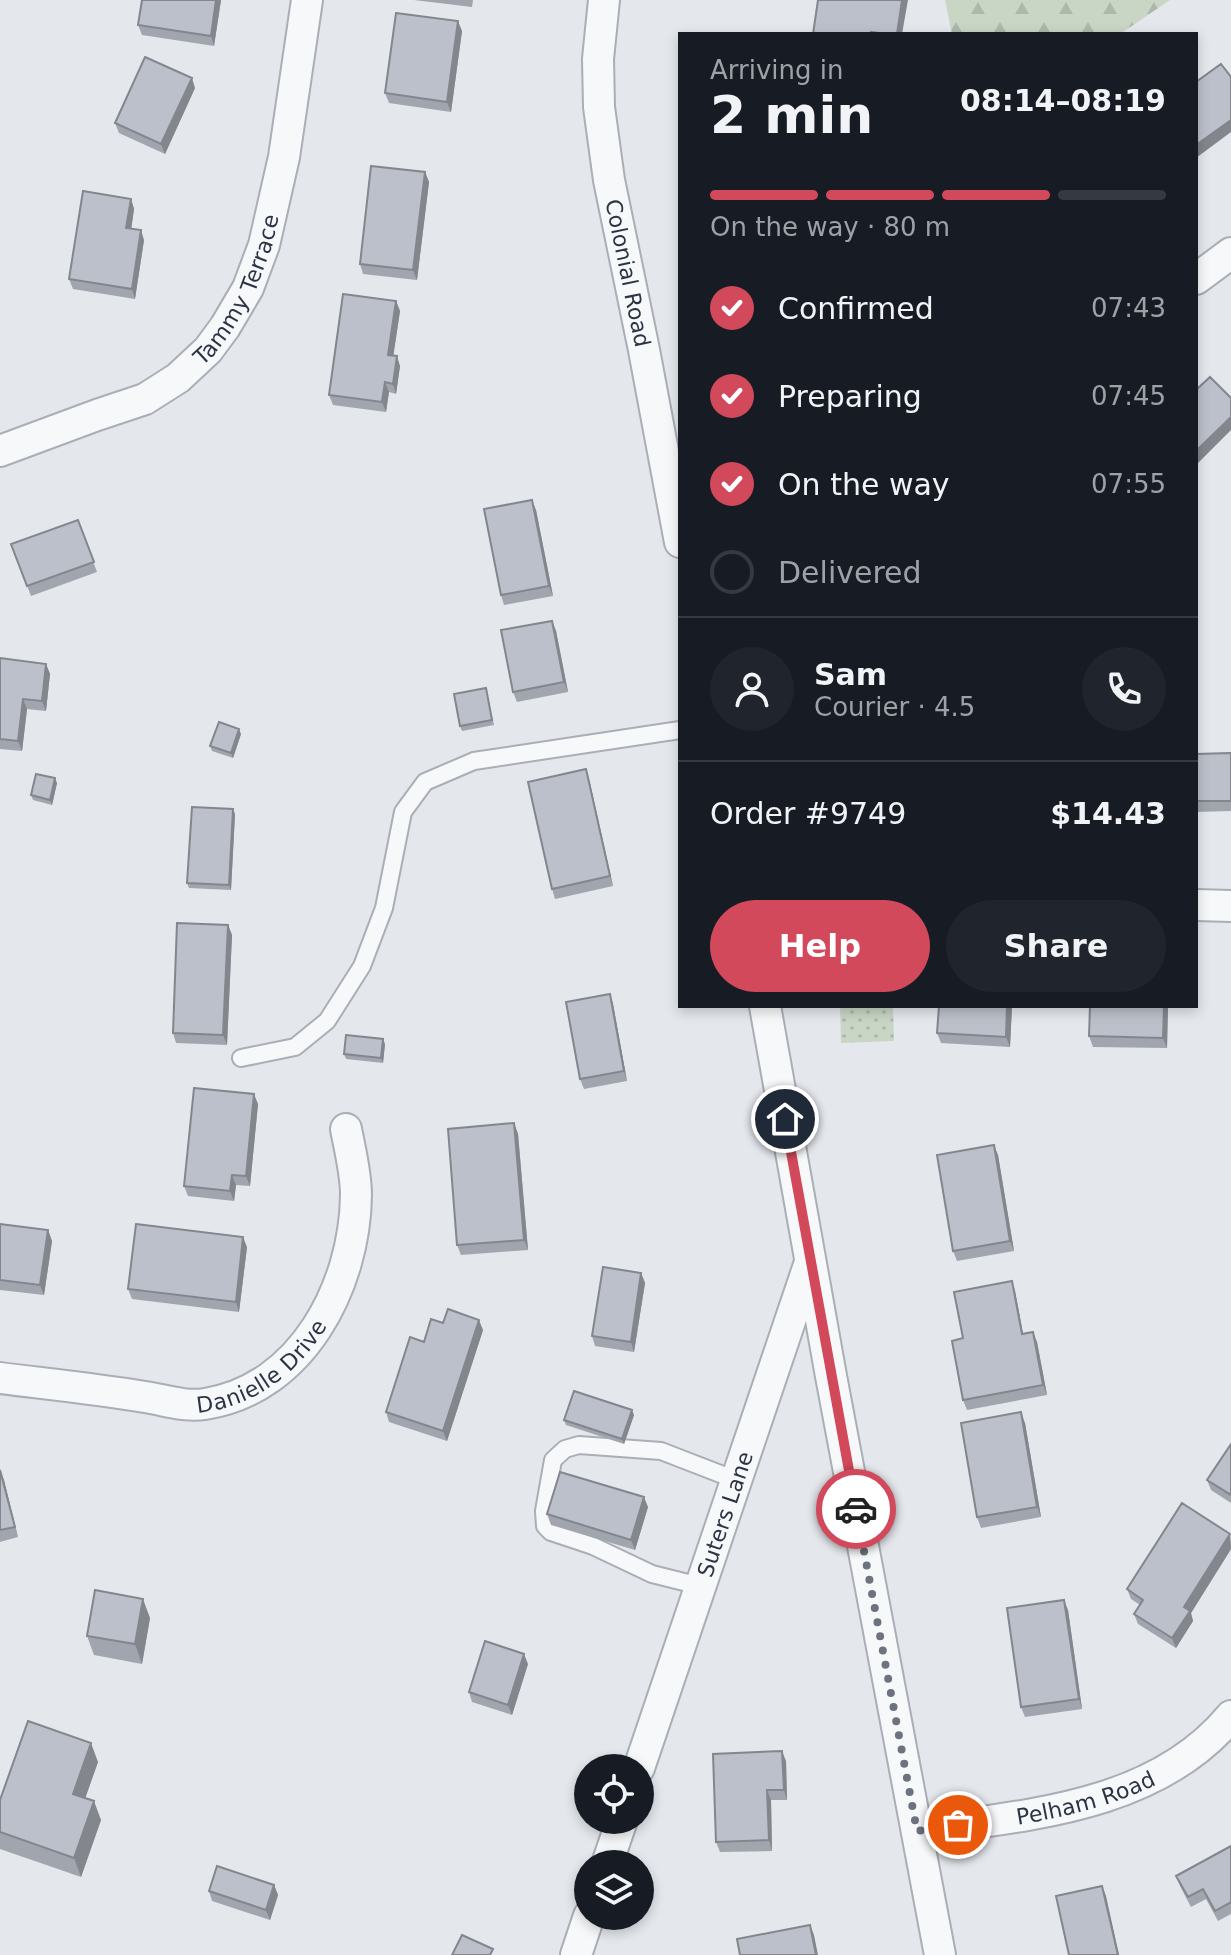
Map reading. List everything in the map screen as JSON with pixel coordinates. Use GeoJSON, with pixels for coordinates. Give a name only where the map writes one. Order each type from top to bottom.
{"type":"FeatureCollection","features":[{"type":"Feature","properties":{"kind":"street","name":"Tammy Terrace"},"geometry":{"type":"LineString","coordinates":[[0,451],[145,399],[178,378],[208,350],[225,327],[248,288],[264,245],[284,157],[307,0]]}},
{"type":"Feature","properties":{"kind":"street","name":"Colonial Road"},"geometry":{"type":"LineString","coordinates":[[604,0],[598,59],[599,107],[609,180],[678,531]]}},
{"type":"Feature","properties":{"kind":"street"},"geometry":{"type":"LineString","coordinates":[[1198,278],[1231,253]]}},
{"type":"Feature","properties":{"kind":"street"},"geometry":{"type":"LineString","coordinates":[[1198,905],[1231,906]]}},
{"type":"Feature","properties":{"kind":"street"},"geometry":{"type":"LineString","coordinates":[[765,1008],[940,1955]]}},
{"type":"Feature","properties":{"kind":"street","name":"Danielle Drive"},"geometry":{"type":"LineString","coordinates":[[0,1378],[147,1397],[180,1405],[203,1405],[237,1396],[269,1380],[297,1355],[320,1323],[339,1285],[350,1243],[356,1199],[346,1129]]}},
{"type":"Feature","properties":{"kind":"street","name":"Suters Lane"},"geometry":{"type":"LineString","coordinates":[[644,1754],[810,1260]]}},
{"type":"Feature","properties":{"kind":"street","name":"Pelham Road"},"geometry":{"type":"LineString","coordinates":[[917,1831],[1028,1815],[1110,1796],[1152,1779],[1190,1754],[1231,1716]]}},
{"type":"Feature","properties":{"kind":"street"},"geometry":{"type":"LineString","coordinates":[[576,1955],[584,1930]]}},
{"type":"Feature","properties":{"kind":"lane"},"geometry":{"type":"LineString","coordinates":[[241,1058],[295,1047],[327,1021],[362,966],[384,908],[403,812],[425,782],[474,761],[678,730]]}},
{"type":"Feature","properties":{"kind":"lane"},"geometry":{"type":"LineString","coordinates":[[700,1586],[652,1574],[593,1546],[551,1532],[545,1526],[544,1511],[553,1460],[565,1449],[579,1445],[661,1451],[736,1480]]}},
{"type":"Feature","properties":{"kind":"green space"},"geometry":{"type":"Polygon","coordinates":[[[945,0],[1170,0],[1123,32],[952,32],[945,0]]]}},
{"type":"Feature","properties":{"kind":"green space"},"geometry":{"type":"Polygon","coordinates":[[[840,1008],[893,1008],[894,1041],[841,1043],[840,1008]]]}},
{"type":"Feature","properties":{"kind":"building"},"geometry":{"type":"Polygon","coordinates":[[[142,0],[216,0],[211,36],[138,25],[142,0]]]}},
{"type":"Feature","properties":{"kind":"building"},"geometry":{"type":"Polygon","coordinates":[[[818,0],[902,0],[897,32],[813,32],[818,0]]]}},
{"type":"Feature","properties":{"kind":"building"},"geometry":{"type":"Polygon","coordinates":[[[396,13],[458,21],[447,102],[385,93],[396,13]]]}},
{"type":"Feature","properties":{"kind":"building"},"geometry":{"type":"Polygon","coordinates":[[[145,57],[192,78],[161,144],[115,123],[145,57]]]}},
{"type":"Feature","properties":{"kind":"building"},"geometry":{"type":"Polygon","coordinates":[[[1221,64],[1231,77],[1231,120],[1198,144],[1198,81],[1221,64]]]}},
{"type":"Feature","properties":{"kind":"building"},"geometry":{"type":"Polygon","coordinates":[[[371,166],[425,172],[413,270],[360,264],[371,166]]]}},
{"type":"Feature","properties":{"kind":"building"},"geometry":{"type":"Polygon","coordinates":[[[83,191],[131,199],[126,228],[141,230],[132,289],[69,279],[83,191]]]}},
{"type":"Feature","properties":{"kind":"building"},"geometry":{"type":"Polygon","coordinates":[[[343,294],[396,301],[388,355],[397,356],[393,384],[385,382],[382,402],[329,395],[343,294]]]}},
{"type":"Feature","properties":{"kind":"building"},"geometry":{"type":"Polygon","coordinates":[[[1210,377],[1231,398],[1231,417],[1198,449],[1198,388],[1210,377]]]}},
{"type":"Feature","properties":{"kind":"building"},"geometry":{"type":"Polygon","coordinates":[[[532,500],[549,586],[501,595],[484,509],[532,500]]]}},
{"type":"Feature","properties":{"kind":"building"},"geometry":{"type":"Polygon","coordinates":[[[78,520],[94,562],[27,586],[11,544],[78,520]]]}},
{"type":"Feature","properties":{"kind":"building"},"geometry":{"type":"Polygon","coordinates":[[[552,621],[564,682],[513,692],[501,630],[552,621]]]}},
{"type":"Feature","properties":{"kind":"building"},"geometry":{"type":"Polygon","coordinates":[[[0,658],[46,664],[42,701],[23,699],[18,741],[0,739],[0,658]]]}},
{"type":"Feature","properties":{"kind":"building"},"geometry":{"type":"Polygon","coordinates":[[[486,688],[492,720],[460,726],[454,694],[486,688]]]}},
{"type":"Feature","properties":{"kind":"building"},"geometry":{"type":"Polygon","coordinates":[[[219,722],[239,729],[231,753],[210,746],[219,722]]]}},
{"type":"Feature","properties":{"kind":"building"},"geometry":{"type":"Polygon","coordinates":[[[1231,753],[1231,801],[1198,801],[1198,754],[1231,753]]]}},
{"type":"Feature","properties":{"kind":"building"},"geometry":{"type":"Polygon","coordinates":[[[586,769],[610,876],[552,889],[528,782],[586,769]]]}},
{"type":"Feature","properties":{"kind":"building"},"geometry":{"type":"Polygon","coordinates":[[[36,774],[55,778],[50,800],[31,795],[36,774]]]}},
{"type":"Feature","properties":{"kind":"building"},"geometry":{"type":"Polygon","coordinates":[[[192,807],[233,809],[229,885],[187,883],[192,807]]]}},
{"type":"Feature","properties":{"kind":"building"},"geometry":{"type":"Polygon","coordinates":[[[177,923],[228,925],[223,1035],[173,1033],[177,923]]]}},
{"type":"Feature","properties":{"kind":"building"},"geometry":{"type":"Polygon","coordinates":[[[610,994],[624,1071],[580,1079],[566,1002],[610,994]]]}},
{"type":"Feature","properties":{"kind":"building"},"geometry":{"type":"Polygon","coordinates":[[[939,1008],[1007,1008],[1006,1037],[937,1033],[939,1008]]]}},
{"type":"Feature","properties":{"kind":"building"},"geometry":{"type":"Polygon","coordinates":[[[1090,1008],[1164,1008],[1163,1038],[1089,1036],[1090,1008]]]}},
{"type":"Feature","properties":{"kind":"building"},"geometry":{"type":"Polygon","coordinates":[[[346,1035],[383,1039],[381,1058],[344,1054],[346,1035]]]}},
{"type":"Feature","properties":{"kind":"building"},"geometry":{"type":"Polygon","coordinates":[[[194,1088],[254,1094],[246,1176],[232,1175],[230,1191],[184,1186],[194,1088]]]}},
{"type":"Feature","properties":{"kind":"building"},"geometry":{"type":"Polygon","coordinates":[[[514,1123],[524,1240],[457,1245],[448,1129],[514,1123]]]}},
{"type":"Feature","properties":{"kind":"building"},"geometry":{"type":"Polygon","coordinates":[[[994,1145],[1010,1241],[953,1251],[937,1155],[994,1145]]]}},
{"type":"Feature","properties":{"kind":"building"},"geometry":{"type":"Polygon","coordinates":[[[0,1224],[48,1230],[40,1285],[0,1280],[0,1224]]]}},
{"type":"Feature","properties":{"kind":"building"},"geometry":{"type":"Polygon","coordinates":[[[136,1224],[243,1237],[236,1302],[128,1289],[136,1224]]]}},
{"type":"Feature","properties":{"kind":"building"},"geometry":{"type":"Polygon","coordinates":[[[603,1267],[641,1273],[631,1342],[592,1336],[603,1267]]]}},
{"type":"Feature","properties":{"kind":"building"},"geometry":{"type":"Polygon","coordinates":[[[1012,1281],[1022,1334],[1033,1332],[1043,1385],[963,1400],[952,1341],[963,1338],[954,1292],[1012,1281]]]}},
{"type":"Feature","properties":{"kind":"building"},"geometry":{"type":"Polygon","coordinates":[[[448,1309],[479,1320],[443,1431],[386,1412],[410,1337],[424,1342],[431,1319],[443,1323],[448,1309]]]}},
{"type":"Feature","properties":{"kind":"building"},"geometry":{"type":"Polygon","coordinates":[[[574,1391],[632,1410],[622,1439],[564,1420],[574,1391]]]}},
{"type":"Feature","properties":{"kind":"building"},"geometry":{"type":"Polygon","coordinates":[[[1021,1412],[1037,1507],[977,1517],[961,1423],[1021,1412]]]}},
{"type":"Feature","properties":{"kind":"building"},"geometry":{"type":"Polygon","coordinates":[[[1231,1444],[1231,1495],[1207,1480],[1231,1444]]]}},
{"type":"Feature","properties":{"kind":"building"},"geometry":{"type":"Polygon","coordinates":[[[0,1470],[15,1527],[0,1530],[0,1470]]]}},
{"type":"Feature","properties":{"kind":"building"},"geometry":{"type":"Polygon","coordinates":[[[560,1472],[644,1497],[631,1540],[547,1514],[560,1472]]]}},
{"type":"Feature","properties":{"kind":"building"},"geometry":{"type":"Polygon","coordinates":[[[1182,1503],[1230,1534],[1184,1607],[1190,1611],[1172,1638],[1134,1614],[1143,1600],[1127,1589],[1182,1503]]]}},
{"type":"Feature","properties":{"kind":"building"},"geometry":{"type":"Polygon","coordinates":[[[95,1590],[143,1599],[135,1644],[87,1636],[95,1590]]]}},
{"type":"Feature","properties":{"kind":"building"},"geometry":{"type":"Polygon","coordinates":[[[1064,1600],[1079,1699],[1021,1707],[1007,1608],[1064,1600]]]}},
{"type":"Feature","properties":{"kind":"building"},"geometry":{"type":"Polygon","coordinates":[[[485,1641],[524,1654],[508,1705],[469,1692],[485,1641]]]}},
{"type":"Feature","properties":{"kind":"building"},"geometry":{"type":"Polygon","coordinates":[[[28,1721],[91,1743],[73,1794],[94,1801],[74,1858],[0,1832],[0,1800],[28,1721]]]}},
{"type":"Feature","properties":{"kind":"building"},"geometry":{"type":"Polygon","coordinates":[[[782,1751],[784,1790],[767,1790],[769,1840],[716,1842],[713,1754],[782,1751]]]}},
{"type":"Feature","properties":{"kind":"building"},"geometry":{"type":"Polygon","coordinates":[[[1231,1846],[1231,1902],[1215,1911],[1203,1889],[1188,1897],[1176,1876],[1231,1846]]]}},
{"type":"Feature","properties":{"kind":"building"},"geometry":{"type":"Polygon","coordinates":[[[217,1866],[274,1885],[266,1910],[209,1891],[217,1866]]]}},
{"type":"Feature","properties":{"kind":"building"},"geometry":{"type":"Polygon","coordinates":[[[1102,1886],[1118,1955],[1069,1955],[1056,1896],[1102,1886]]]}},
{"type":"Feature","properties":{"kind":"building"},"geometry":{"type":"Polygon","coordinates":[[[810,1925],[816,1955],[740,1955],[737,1939],[810,1925]]]}},
{"type":"Feature","properties":{"kind":"building"},"geometry":{"type":"Polygon","coordinates":[[[462,1935],[493,1949],[490,1955],[452,1955],[462,1935]]]}},
{"type":"Feature","properties":{"kind":"way so far"},"geometry":{"type":"LineString","coordinates":[[856,1509],[917,1831],[958,1825]]}},
{"type":"Feature","properties":{"kind":"route"},"geometry":{"type":"LineString","coordinates":[[785,1119],[856,1509]]}}]}
